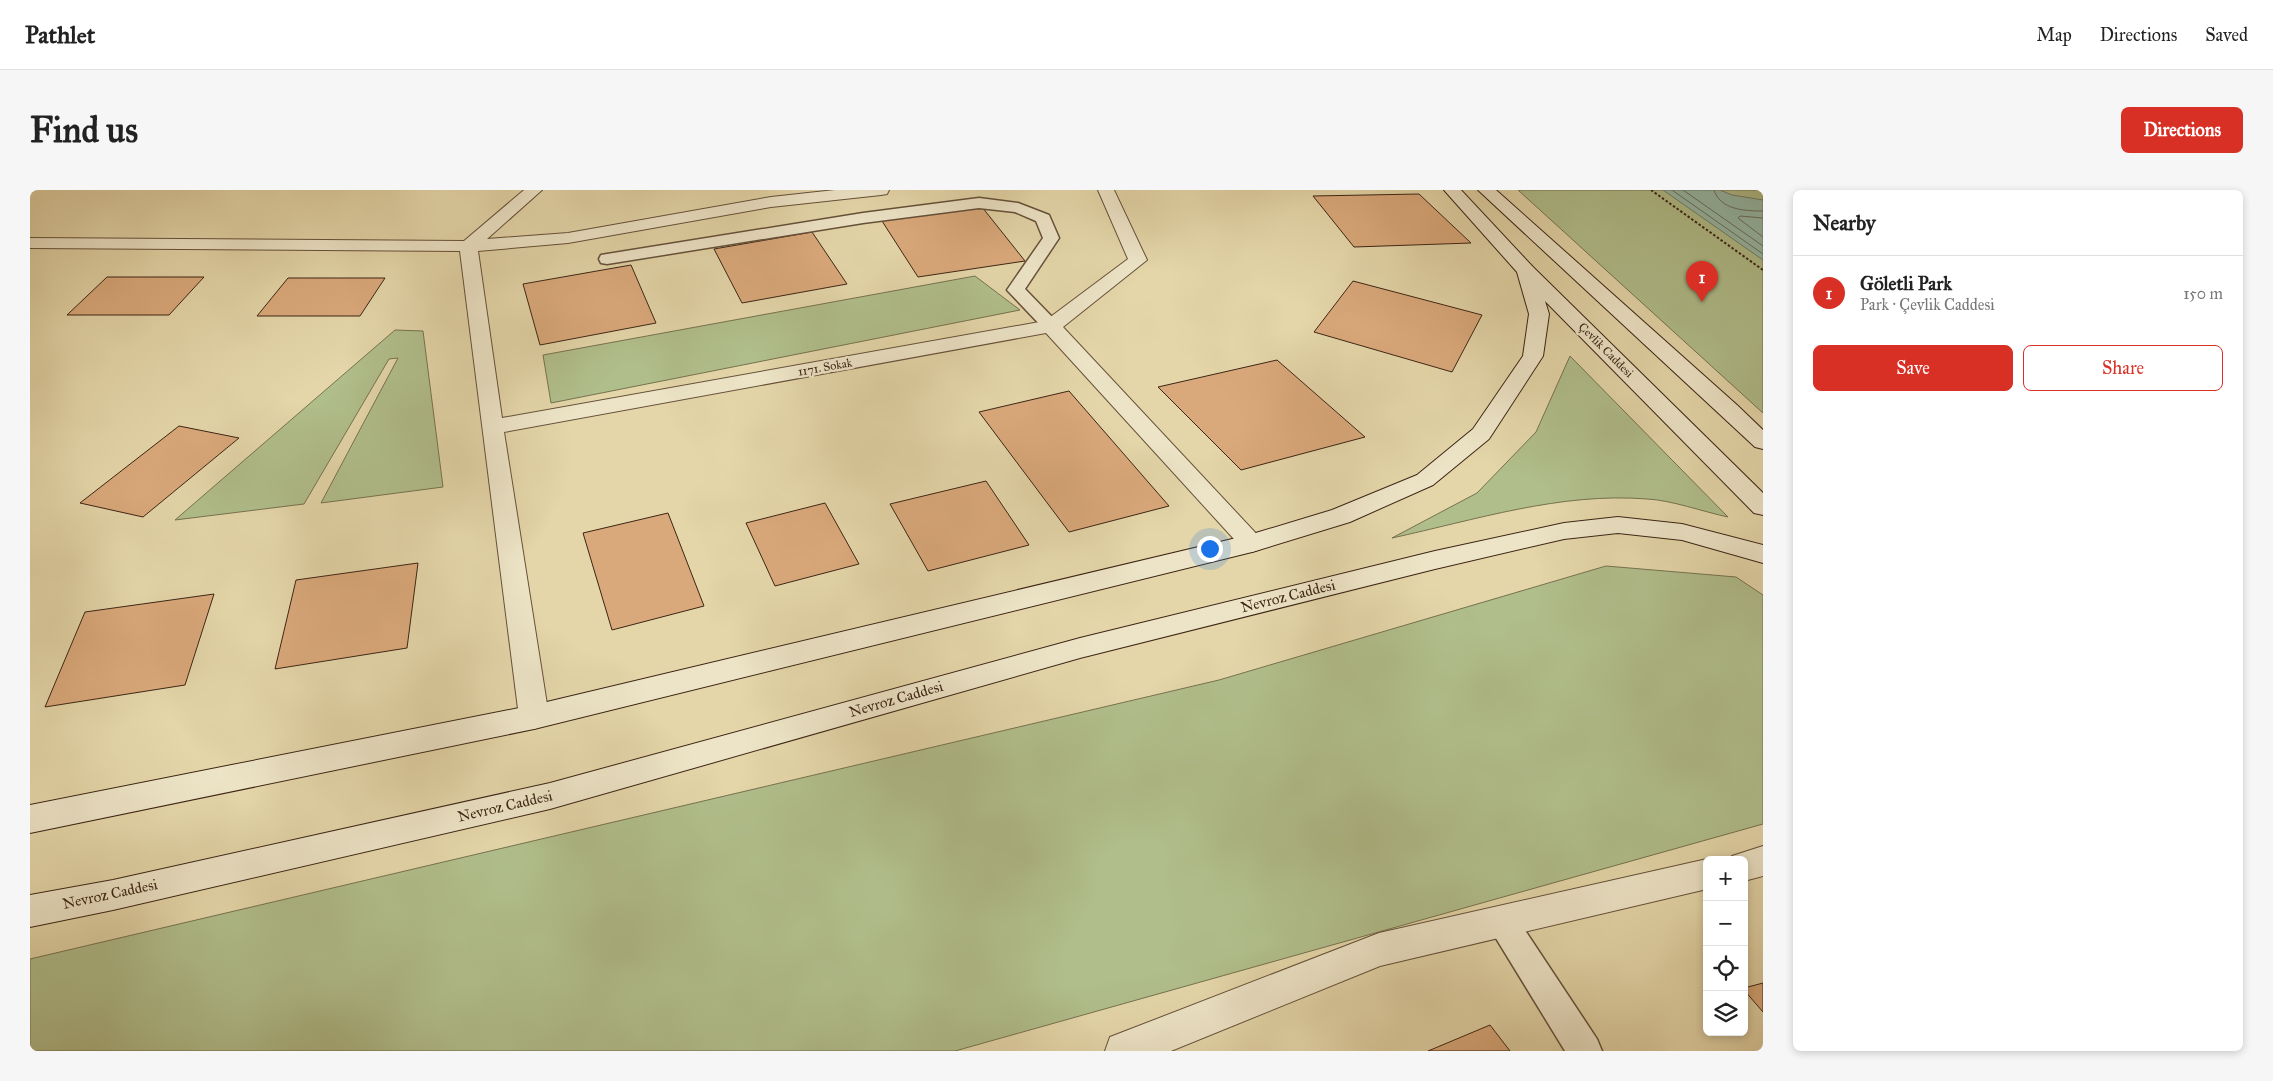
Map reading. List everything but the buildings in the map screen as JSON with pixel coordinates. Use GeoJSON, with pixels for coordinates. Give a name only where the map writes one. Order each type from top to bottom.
{"type":"FeatureCollection","features":[{"type":"Feature","properties":{"kind":"main road"},"geometry":{"type":"LineString","coordinates":[[468,246],[534,190]]}},
{"type":"Feature","properties":{"kind":"main road"},"geometry":{"type":"LineString","coordinates":[[30,243],[468,246],[568,238],[771,202],[881,190]]}},
{"type":"Feature","properties":{"kind":"main road","name":"1171. Sokak"},"geometry":{"type":"LineString","coordinates":[[492,427],[1051,326],[1138,260],[1106,190]]}},
{"type":"Feature","properties":{"kind":"main road","name":"Çevlik Caddesi"},"geometry":{"type":"LineString","coordinates":[[1452,190],[1526,271],[1763,507]]}},
{"type":"Feature","properties":{"kind":"main road"},"geometry":{"type":"LineString","coordinates":[[1486,190],[1570,269],[1691,374],[1763,442]]}},
{"type":"Feature","properties":{"kind":"main road"},"geometry":{"type":"LineString","coordinates":[[468,246],[534,717]]}},
{"type":"Feature","properties":{"kind":"main road"},"geometry":{"type":"LineString","coordinates":[[30,819],[534,717],[1252,543],[1341,516],[1425,480],[1481,434],[1533,356],[1539,314],[1526,271]]}},
{"type":"Feature","properties":{"kind":"main road"},"geometry":{"type":"LineString","coordinates":[[1051,326],[1252,543]]}},
{"type":"Feature","properties":{"kind":"main road","name":"Nevroz Caddesi"},"geometry":{"type":"LineString","coordinates":[[30,911],[550,796],[1080,648],[1435,560],[1564,531],[1618,524],[1682,532],[1763,554]]}},
{"type":"Feature","properties":{"kind":"main road"},"geometry":{"type":"LineString","coordinates":[[1748,865],[1763,861]]}},
{"type":"Feature","properties":{"kind":"main road"},"geometry":{"type":"LineString","coordinates":[[1124,1051],[1380,950],[1703,875]]}},
{"type":"Feature","properties":{"kind":"lane"},"geometry":{"type":"LineString","coordinates":[[607,259],[863,218],[979,203],[1018,208],[1043,218],[1051,238],[1016,290],[1051,326]]}},
{"type":"Feature","properties":{"kind":"lane"},"geometry":{"type":"LineString","coordinates":[[1502,922],[1585,1051]]}},
{"type":"Feature","properties":{"kind":"path"},"geometry":{"type":"LineString","coordinates":[[1651,190],[1763,270]]}},
{"type":"Feature","properties":{"kind":"green space"},"geometry":{"type":"Polygon","coordinates":[[[1518,190],[1763,190],[1763,413],[1518,190]]]}},
{"type":"Feature","properties":{"kind":"green space"},"geometry":{"type":"Polygon","coordinates":[[[975,276],[1020,310],[551,403],[543,355],[975,276]]]}},
{"type":"Feature","properties":{"kind":"green space"},"geometry":{"type":"Polygon","coordinates":[[[395,330],[423,331],[443,487],[321,503],[398,358],[389,359],[304,504],[175,520],[395,330]]]}},
{"type":"Feature","properties":{"kind":"green space"},"geometry":{"type":"Polygon","coordinates":[[[1570,356],[1728,517],[1656,500],[1615,498],[1583,500],[1518,509],[1392,538],[1477,493],[1536,432],[1570,356]]]}},
{"type":"Feature","properties":{"kind":"green space"},"geometry":{"type":"Polygon","coordinates":[[[1606,566],[1736,577],[1763,595],[1763,824],[955,1051],[30,1051],[30,959],[1219,680],[1606,566]]]}},
{"type":"Feature","properties":{"kind":"water"},"geometry":{"type":"Polygon","coordinates":[[[1663,190],[1720,190],[1732,195],[1763,200],[1763,260],[1663,190]]]}},
{"type":"Feature","properties":{"kind":"place","name":"Göletli Park"},"geometry":{"type":"Point","coordinates":[1702,302]}}]}
